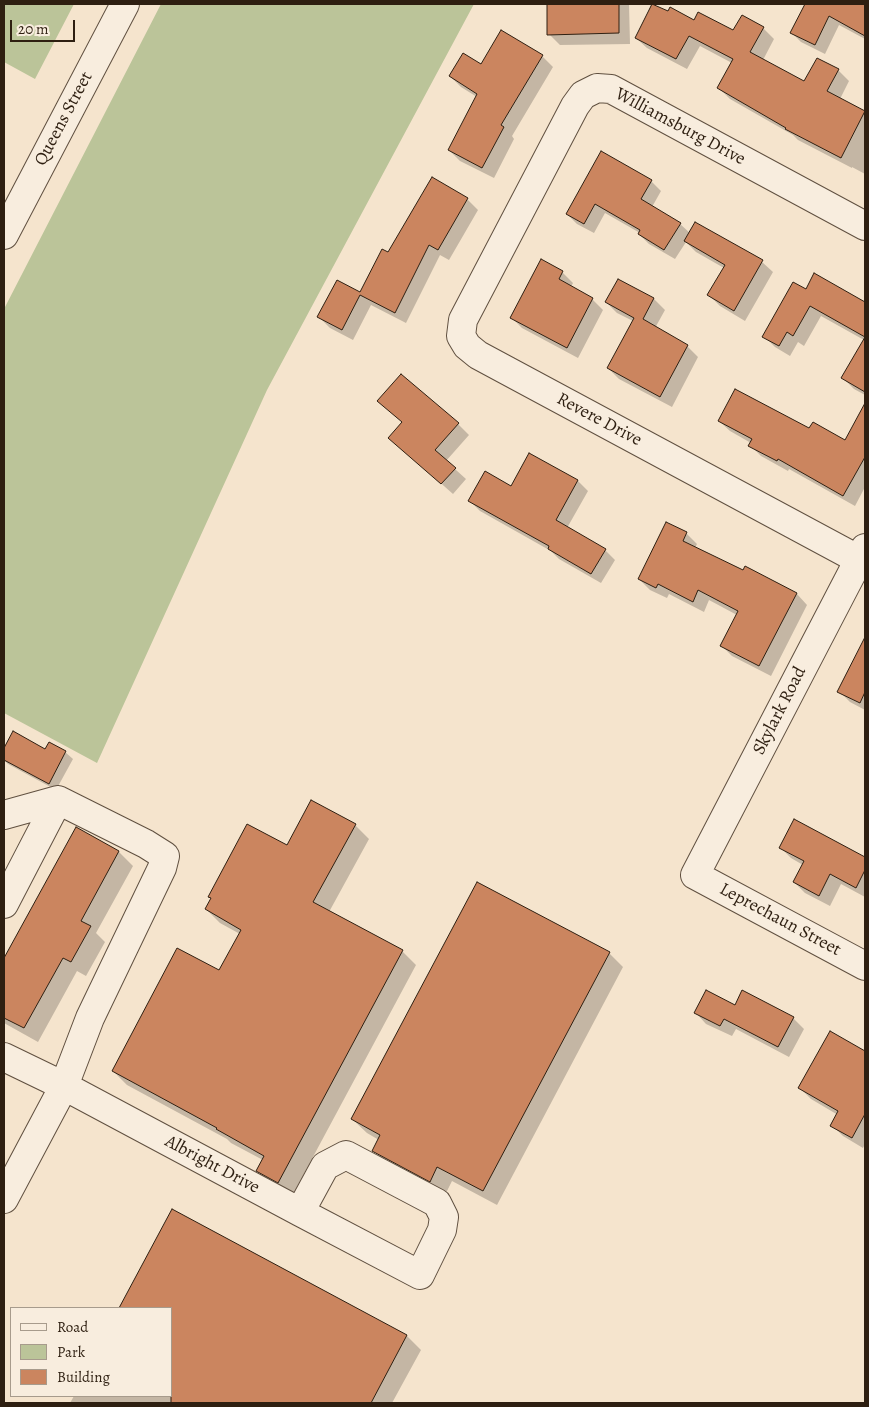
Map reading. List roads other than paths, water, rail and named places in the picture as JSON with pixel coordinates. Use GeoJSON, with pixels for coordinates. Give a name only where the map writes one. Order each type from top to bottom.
{"type":"FeatureCollection","features":[{"type":"Feature","properties":{"kind":"street","name":"Queens Street"},"geometry":{"type":"LineString","coordinates":[[4,235],[125,4]]}},
{"type":"Feature","properties":{"kind":"street","name":"Williamsburg Drive"},"geometry":{"type":"LineString","coordinates":[[520,211],[575,106],[583,95],[597,88],[611,89],[865,226]]}},
{"type":"Feature","properties":{"kind":"street","name":"Revere Drive"},"geometry":{"type":"LineString","coordinates":[[520,211],[463,320],[461,336],[467,346],[486,360],[863,557]]}},
{"type":"Feature","properties":{"kind":"street","name":"Skylark Road"},"geometry":{"type":"LineString","coordinates":[[695,875],[863,557]]}},
{"type":"Feature","properties":{"kind":"street"},"geometry":{"type":"LineString","coordinates":[[4,815],[58,800],[146,844],[165,856],[162,868],[90,1018],[64,1086],[4,1199]]}},
{"type":"Feature","properties":{"kind":"street"},"geometry":{"type":"LineString","coordinates":[[4,904],[58,800]]}},
{"type":"Feature","properties":{"kind":"street","name":"Leprechaun Street"},"geometry":{"type":"LineString","coordinates":[[695,875],[865,966]]}},
{"type":"Feature","properties":{"kind":"street","name":"Albright Drive"},"geometry":{"type":"LineString","coordinates":[[4,1057],[64,1086],[300,1212],[420,1276],[442,1230],[444,1217],[437,1203],[346,1155],[325,1166],[300,1212]]}}]}
